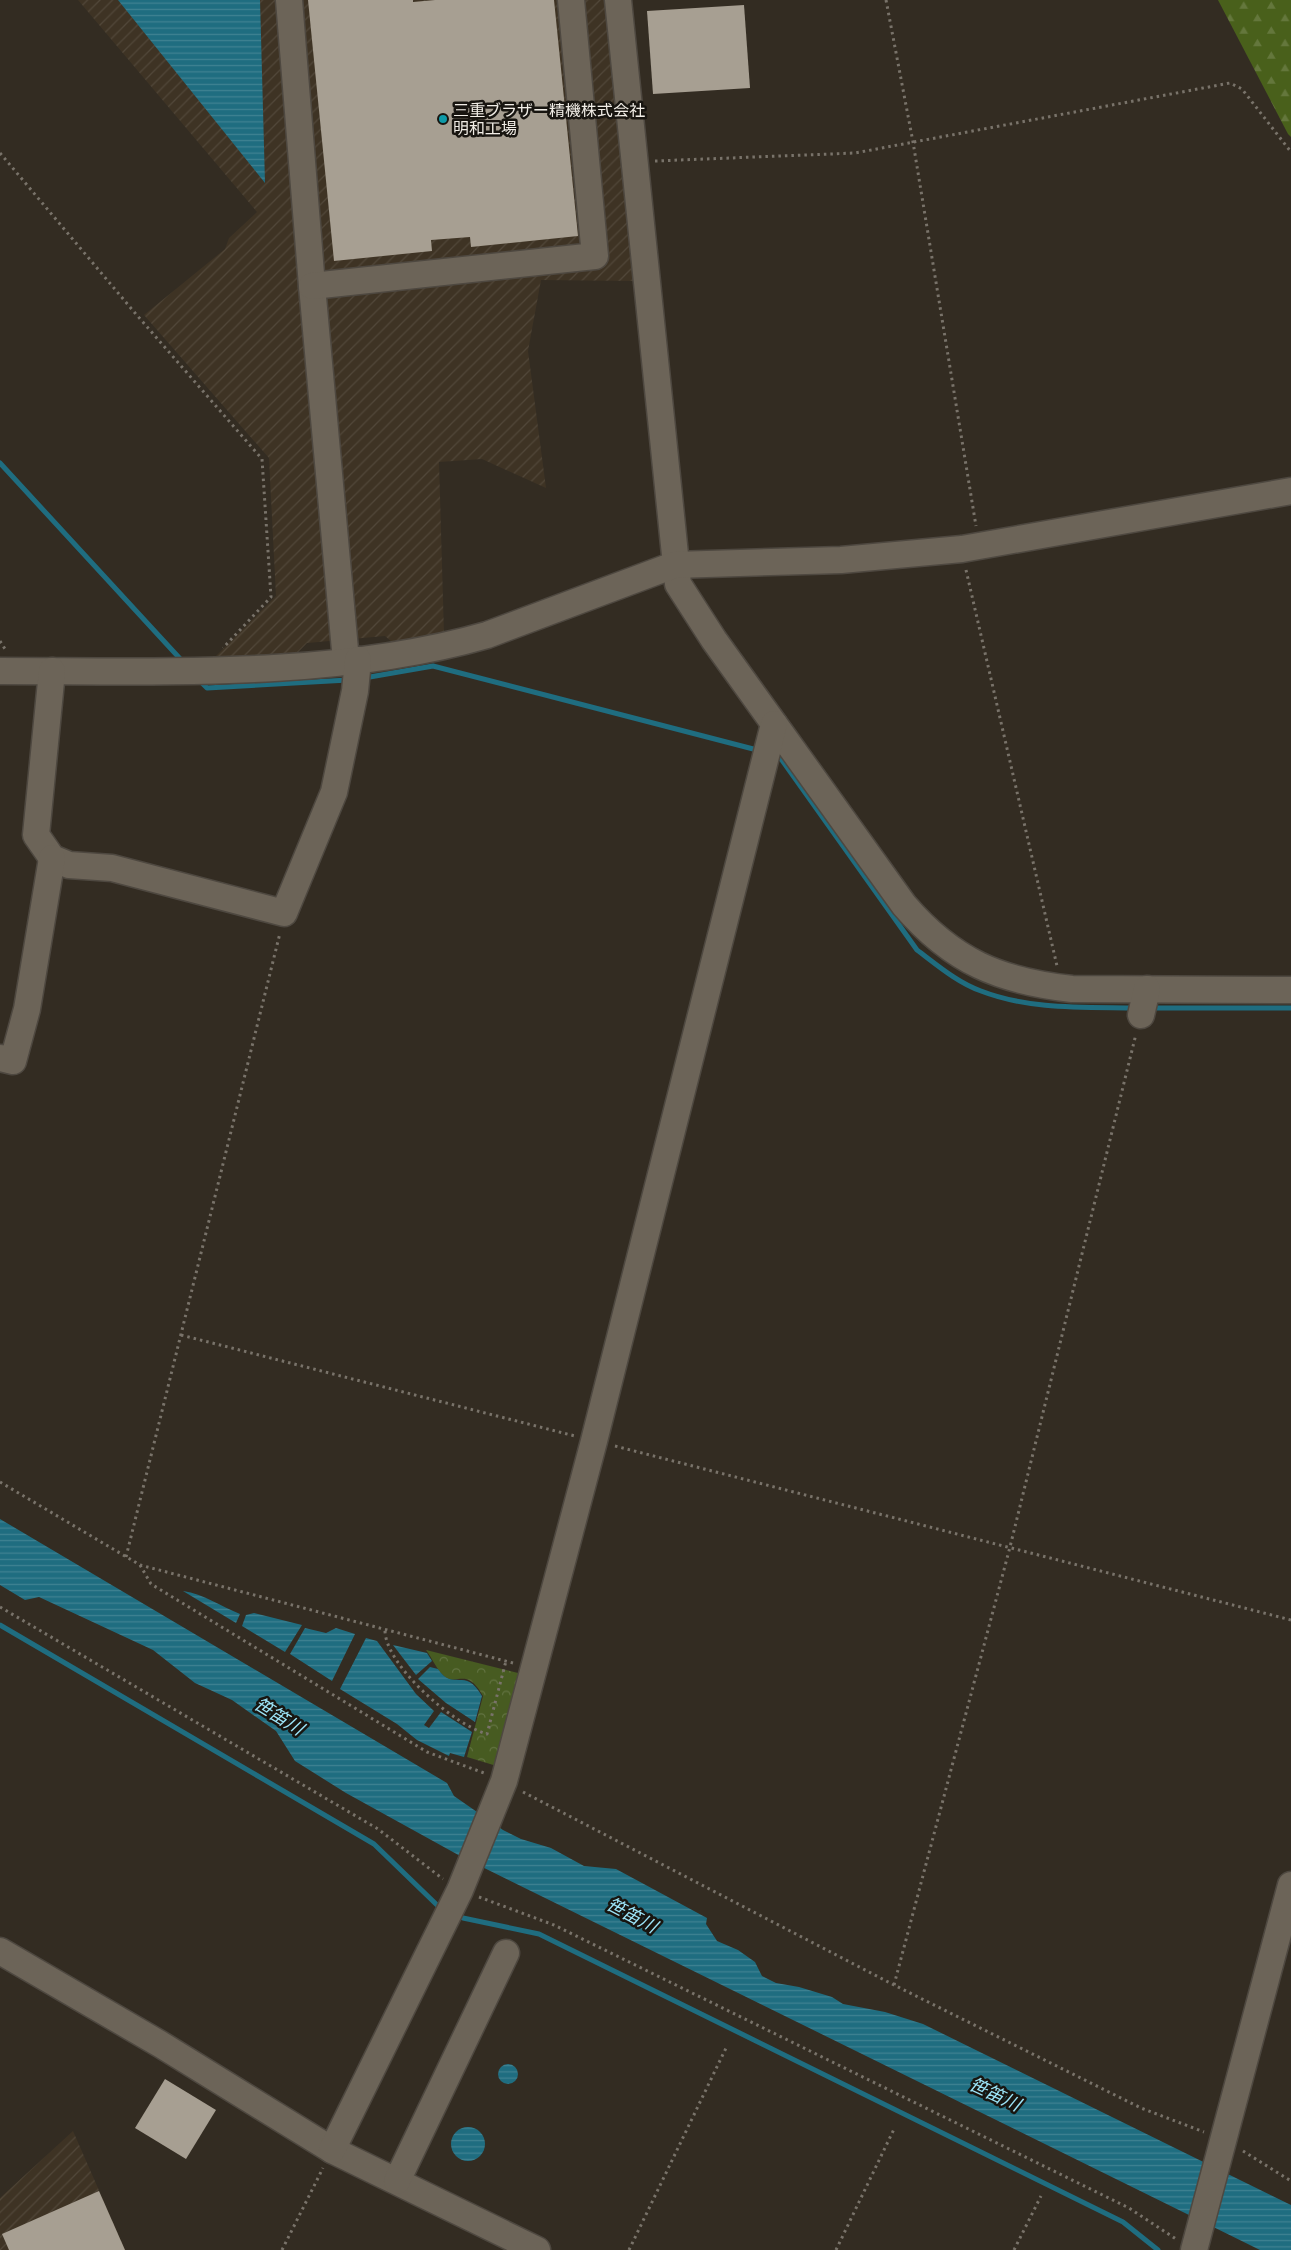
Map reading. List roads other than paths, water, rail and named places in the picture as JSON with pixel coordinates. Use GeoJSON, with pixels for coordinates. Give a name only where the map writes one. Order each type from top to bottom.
{"type":"FeatureCollection","features":[{"type":"Feature","properties":{"kind":"street"},"geometry":{"type":"LineString","coordinates":[[52,671],[36,835],[52,858],[69,866],[112,868],[284,913],[334,792],[354,671],[312,286],[289,0]]}},
{"type":"Feature","properties":{"kind":"street"},"geometry":{"type":"LineString","coordinates":[[312,286],[595,256],[571,0]]}},
{"type":"Feature","properties":{"kind":"street"},"geometry":{"type":"LineString","coordinates":[[618,0],[670,492],[674,565],[678,584],[682,592],[769,743],[904,905],[931,933],[960,955],[993,972],[1038,985],[1144,1002],[1291,990]]}},
{"type":"Feature","properties":{"kind":"street"},"geometry":{"type":"LineString","coordinates":[[0,672],[202,670],[283,667],[354,671],[422,651],[487,635],[674,565],[850,559],[970,547],[1291,491]]}},
{"type":"Feature","properties":{"kind":"street"},"geometry":{"type":"LineString","coordinates":[[332,2150],[460,1890],[503,1784],[594,1441],[769,743]]}},
{"type":"Feature","properties":{"kind":"street"},"geometry":{"type":"LineString","coordinates":[[0,1058],[12,1061],[27,1009],[52,858]]}},
{"type":"Feature","properties":{"kind":"street"},"geometry":{"type":"LineString","coordinates":[[1185,2245],[1224,2140],[1291,1886]]}},
{"type":"Feature","properties":{"kind":"street"},"geometry":{"type":"LineString","coordinates":[[0,1952],[160,2044],[332,2150],[537,2250]]}},
{"type":"Feature","properties":{"kind":"street"},"geometry":{"type":"LineString","coordinates":[[397,2181],[506,1954]]}},
{"type":"Feature","properties":{"kind":"water"},"geometry":{"type":"Polygon","coordinates":[[[118,0],[260,0],[265,183],[118,0]]]}},
{"type":"Feature","properties":{"kind":"water","name":"笹笛川"},"geometry":{"type":"Polygon","coordinates":[[[0,1519],[447,1783],[454,1796],[503,1830],[521,1839],[551,1848],[584,1866],[616,1869],[707,1918],[706,1924],[717,1941],[738,1950],[755,1962],[762,1976],[776,1983],[799,1987],[832,1997],[843,2004],[885,2012],[923,2024],[1291,2205],[1291,2250],[1260,2250],[462,1857],[346,1793],[295,1761],[276,1731],[232,1700],[195,1683],[153,1650],[39,1597],[25,1600],[0,1585],[0,1519]]]}},
{"type":"Feature","properties":{"kind":"water"},"geometry":{"type":"Polygon","coordinates":[[[183,1591],[205,1597],[240,1614],[236,1623],[183,1591]]]}},
{"type":"Feature","properties":{"kind":"water"},"geometry":{"type":"Polygon","coordinates":[[[254,1613],[302,1625],[285,1652],[242,1626],[246,1615],[254,1613]]]}},
{"type":"Feature","properties":{"kind":"water"},"geometry":{"type":"Polygon","coordinates":[[[305,1628],[326,1633],[336,1628],[355,1634],[332,1681],[290,1654],[305,1628]]]}},
{"type":"Feature","properties":{"kind":"water"},"geometry":{"type":"Polygon","coordinates":[[[366,1638],[377,1641],[416,1694],[434,1711],[424,1725],[429,1728],[441,1712],[472,1732],[464,1757],[450,1753],[449,1756],[417,1740],[397,1724],[340,1689],[366,1638]]]}},
{"type":"Feature","properties":{"kind":"water"},"geometry":{"type":"Polygon","coordinates":[[[393,1645],[427,1653],[432,1661],[416,1675],[393,1645]]]}},
{"type":"Feature","properties":{"kind":"water"},"geometry":{"type":"Polygon","coordinates":[[[430,1667],[438,1669],[449,1679],[465,1680],[476,1687],[482,1696],[475,1722],[446,1703],[418,1679],[430,1667]]]}},
{"type":"Feature","properties":{"kind":"water"},"geometry":{"type":"Polygon","coordinates":[[[504,2064],[512,2064],[518,2070],[518,2078],[512,2084],[504,2084],[498,2078],[498,2070],[504,2064]]]}},
{"type":"Feature","properties":{"kind":"water"},"geometry":{"type":"Polygon","coordinates":[[[468,2127],[480,2132],[485,2144],[480,2156],[468,2161],[456,2156],[451,2144],[456,2132],[468,2127]]]}},
{"type":"Feature","properties":{"kind":"waterway"},"geometry":{"type":"LineString","coordinates":[[0,463],[184,663]]}},
{"type":"Feature","properties":{"kind":"waterway"},"geometry":{"type":"LineString","coordinates":[[364,678],[433,666],[761,751]]}},
{"type":"Feature","properties":{"kind":"waterway"},"geometry":{"type":"LineString","coordinates":[[198,679],[207,688],[348,680]]}},
{"type":"Feature","properties":{"kind":"waterway"},"geometry":{"type":"LineString","coordinates":[[774,755],[779,756],[917,950],[948,973],[972,988],[1019,1002],[1057,1006],[1136,1008]]}},
{"type":"Feature","properties":{"kind":"waterway"},"geometry":{"type":"LineString","coordinates":[[1149,1008],[1291,1008]]}},
{"type":"Feature","properties":{"kind":"waterway"},"geometry":{"type":"LineString","coordinates":[[0,1625],[374,1844],[437,1905]]}},
{"type":"Feature","properties":{"kind":"waterway"},"geometry":{"type":"LineString","coordinates":[[463,1918],[539,1934],[1123,2222],[1158,2250]]}},
{"type":"Feature","properties":{"kind":"place","name":"三重ブラザー精機株式会社 明和工場"},"geometry":{"type":"Point","coordinates":[443,119]}}]}
